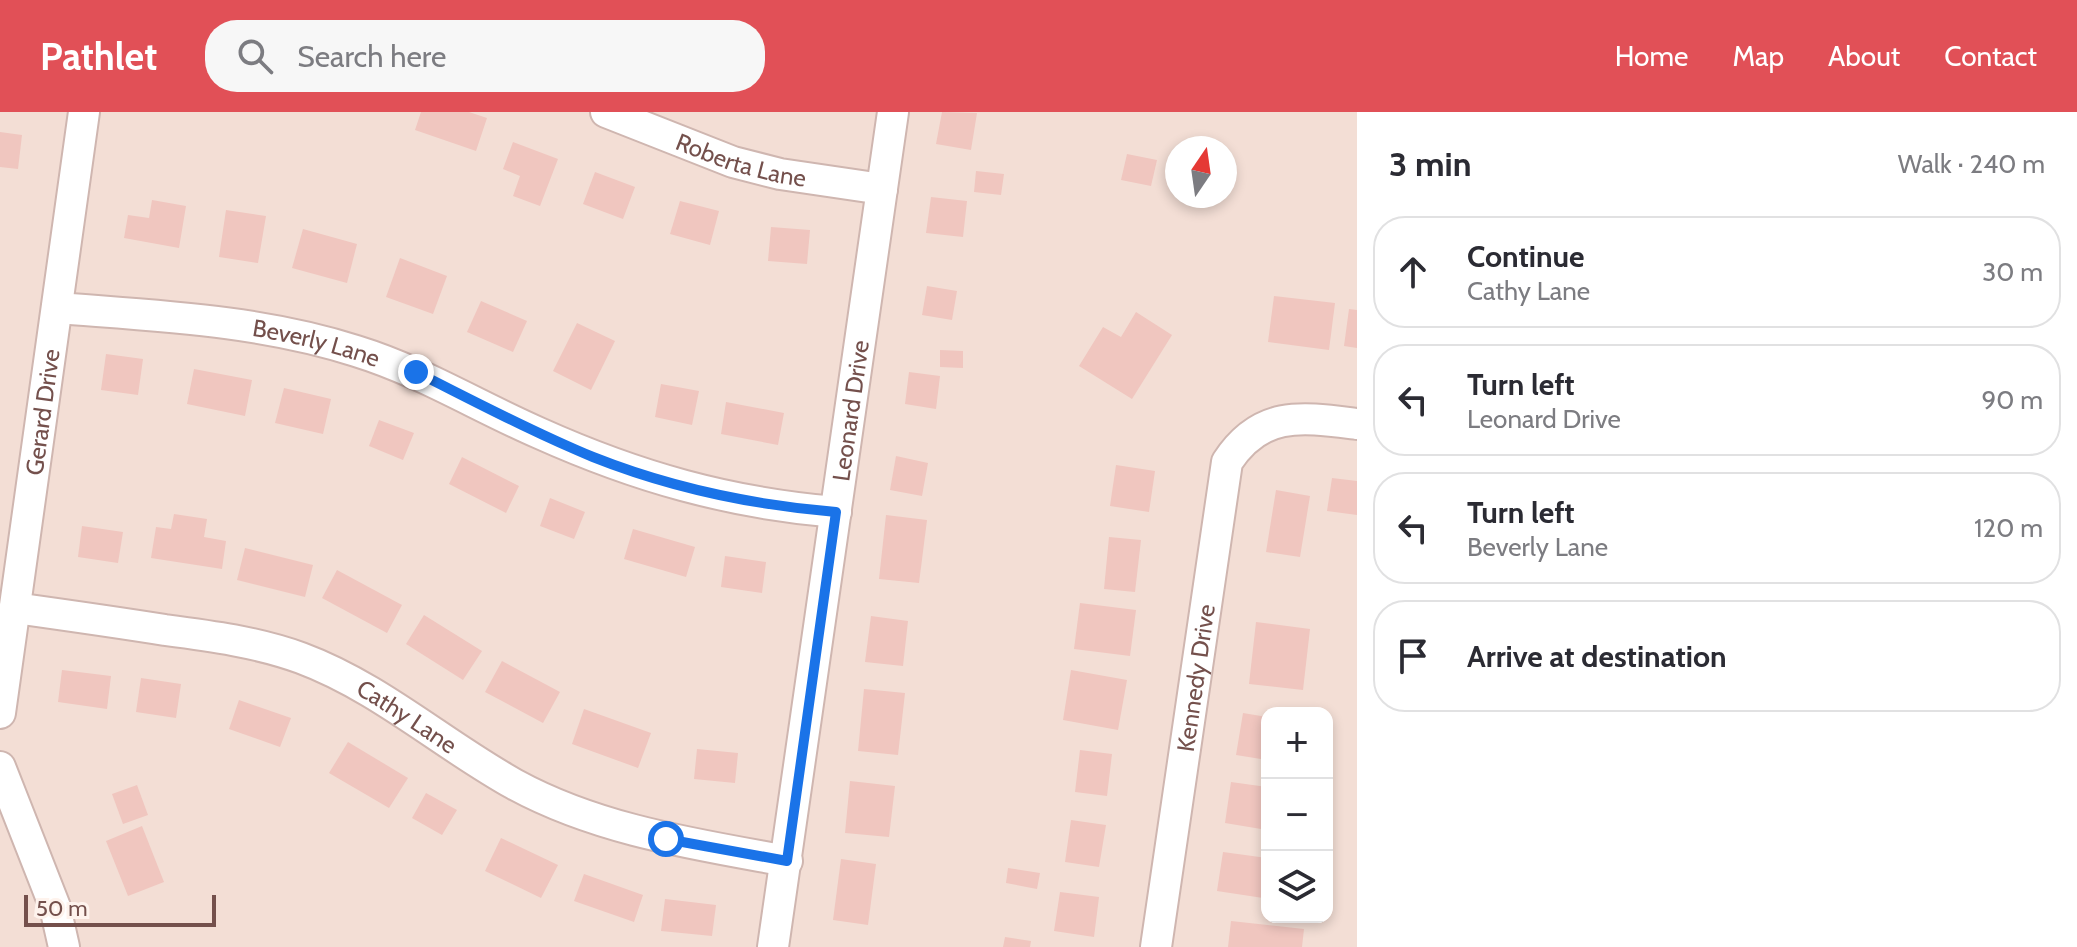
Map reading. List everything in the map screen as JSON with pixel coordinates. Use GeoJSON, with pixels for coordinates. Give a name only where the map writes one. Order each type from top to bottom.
{"type":"FeatureCollection","features":[{"type":"Feature","properties":{"kind":"street","name":"Gerard Drive"},"geometry":{"type":"LineString","coordinates":[[0,713],[84,112]]}},
{"type":"Feature","properties":{"kind":"street","name":"Roberta Lane"},"geometry":{"type":"LineString","coordinates":[[606,112],[733,162],[780,174],[882,189]]}},
{"type":"Feature","properties":{"kind":"street","name":"Leonard Drive"},"geometry":{"type":"LineString","coordinates":[[773,947],[893,112]]}},
{"type":"Feature","properties":{"kind":"street","name":"Beverly Lane"},"geometry":{"type":"LineString","coordinates":[[57,308],[211,320],[288,333],[355,350],[416,372],[595,458],[656,479],[718,496],[776,507],[836,512]]}},
{"type":"Feature","properties":{"kind":"street","name":"Kennedy Drive"},"geometry":{"type":"LineString","coordinates":[[1156,947],[1227,462],[1246,438],[1280,420],[1304,417],[1357,424]]}},
{"type":"Feature","properties":{"kind":"street","name":"Cathy Lane"},"geometry":{"type":"LineString","coordinates":[[15,608],[242,641],[299,658],[340,675],[386,701],[460,753],[518,786],[569,808],[666,839],[787,861]]}},
{"type":"Feature","properties":{"kind":"street"},"geometry":{"type":"LineString","coordinates":[[0,767],[51,896],[64,947]]}},
{"type":"Feature","properties":{"kind":"shaded area"},"geometry":{"type":"Polygon","coordinates":[[[0,112],[1357,112],[1357,947],[0,947],[0,112]]]}},
{"type":"Feature","properties":{"kind":"building"},"geometry":{"type":"Polygon","coordinates":[[[421,112],[469,112],[487,118],[476,151],[415,130],[421,112]]]}},
{"type":"Feature","properties":{"kind":"building"},"geometry":{"type":"Polygon","coordinates":[[[942,112],[977,113],[971,150],[936,144],[942,112]]]}},
{"type":"Feature","properties":{"kind":"building"},"geometry":{"type":"Polygon","coordinates":[[[0,132],[22,135],[18,169],[0,167],[0,132]]]}},
{"type":"Feature","properties":{"kind":"building"},"geometry":{"type":"Polygon","coordinates":[[[513,142],[558,159],[540,206],[513,196],[520,176],[503,169],[513,142]]]}},
{"type":"Feature","properties":{"kind":"building"},"geometry":{"type":"Polygon","coordinates":[[[1127,154],[1157,160],[1151,186],[1121,180],[1127,154]]]}},
{"type":"Feature","properties":{"kind":"building"},"geometry":{"type":"Polygon","coordinates":[[[976,171],[1004,174],[1001,195],[974,192],[976,171]]]}},
{"type":"Feature","properties":{"kind":"building"},"geometry":{"type":"Polygon","coordinates":[[[595,172],[635,187],[623,219],[583,204],[595,172]]]}},
{"type":"Feature","properties":{"kind":"building"},"geometry":{"type":"Polygon","coordinates":[[[931,197],[967,201],[963,237],[926,233],[931,197]]]}},
{"type":"Feature","properties":{"kind":"building"},"geometry":{"type":"Polygon","coordinates":[[[152,200],[186,206],[179,248],[124,238],[128,215],[149,218],[152,200]]]}},
{"type":"Feature","properties":{"kind":"building"},"geometry":{"type":"Polygon","coordinates":[[[680,201],[719,211],[710,245],[670,234],[680,201]]]}},
{"type":"Feature","properties":{"kind":"building"},"geometry":{"type":"Polygon","coordinates":[[[226,210],[266,216],[258,263],[219,257],[226,210]]]}},
{"type":"Feature","properties":{"kind":"building"},"geometry":{"type":"Polygon","coordinates":[[[771,227],[810,230],[807,264],[768,261],[771,227]]]}},
{"type":"Feature","properties":{"kind":"building"},"geometry":{"type":"Polygon","coordinates":[[[303,229],[357,244],[347,283],[292,268],[303,229]]]}},
{"type":"Feature","properties":{"kind":"building"},"geometry":{"type":"Polygon","coordinates":[[[400,258],[447,276],[433,314],[386,297],[400,258]]]}},
{"type":"Feature","properties":{"kind":"building"},"geometry":{"type":"Polygon","coordinates":[[[927,286],[957,291],[952,320],[922,315],[927,286]]]}},
{"type":"Feature","properties":{"kind":"building"},"geometry":{"type":"Polygon","coordinates":[[[1274,296],[1335,303],[1329,350],[1268,342],[1274,296]]]}},
{"type":"Feature","properties":{"kind":"building"},"geometry":{"type":"Polygon","coordinates":[[[481,301],[527,321],[513,352],[467,332],[481,301]]]}},
{"type":"Feature","properties":{"kind":"building"},"geometry":{"type":"Polygon","coordinates":[[[1349,309],[1357,310],[1357,348],[1344,346],[1349,309]]]}},
{"type":"Feature","properties":{"kind":"building"},"geometry":{"type":"Polygon","coordinates":[[[1136,312],[1172,335],[1132,399],[1079,366],[1103,327],[1121,337],[1136,312]]]}},
{"type":"Feature","properties":{"kind":"building"},"geometry":{"type":"Polygon","coordinates":[[[577,323],[615,341],[591,390],[553,371],[577,323]]]}},
{"type":"Feature","properties":{"kind":"building"},"geometry":{"type":"Polygon","coordinates":[[[940,350],[963,351],[963,368],[940,367],[940,350]]]}},
{"type":"Feature","properties":{"kind":"building"},"geometry":{"type":"Polygon","coordinates":[[[106,354],[143,359],[138,395],[101,390],[106,354]]]}},
{"type":"Feature","properties":{"kind":"building"},"geometry":{"type":"Polygon","coordinates":[[[194,369],[252,380],[245,416],[187,404],[194,369]]]}},
{"type":"Feature","properties":{"kind":"building"},"geometry":{"type":"Polygon","coordinates":[[[909,372],[940,376],[936,409],[905,404],[909,372]]]}},
{"type":"Feature","properties":{"kind":"building"},"geometry":{"type":"Polygon","coordinates":[[[661,384],[699,391],[692,425],[655,417],[661,384]]]}},
{"type":"Feature","properties":{"kind":"building"},"geometry":{"type":"Polygon","coordinates":[[[284,388],[331,399],[323,434],[275,423],[284,388]]]}},
{"type":"Feature","properties":{"kind":"building"},"geometry":{"type":"Polygon","coordinates":[[[726,402],[784,413],[778,445],[721,434],[726,402]]]}},
{"type":"Feature","properties":{"kind":"building"},"geometry":{"type":"Polygon","coordinates":[[[379,420],[414,433],[403,460],[369,446],[379,420]]]}},
{"type":"Feature","properties":{"kind":"building"},"geometry":{"type":"Polygon","coordinates":[[[896,456],[928,463],[922,496],[890,490],[896,456]]]}},
{"type":"Feature","properties":{"kind":"building"},"geometry":{"type":"Polygon","coordinates":[[[462,457],[519,486],[506,513],[449,484],[462,457]]]}},
{"type":"Feature","properties":{"kind":"building"},"geometry":{"type":"Polygon","coordinates":[[[1116,465],[1155,471],[1149,512],[1110,506],[1116,465]]]}},
{"type":"Feature","properties":{"kind":"building"},"geometry":{"type":"Polygon","coordinates":[[[1332,478],[1357,481],[1357,515],[1327,511],[1332,478]]]}},
{"type":"Feature","properties":{"kind":"building"},"geometry":{"type":"Polygon","coordinates":[[[1276,490],[1310,496],[1300,557],[1266,552],[1276,490]]]}},
{"type":"Feature","properties":{"kind":"building"},"geometry":{"type":"Polygon","coordinates":[[[550,498],[585,512],[574,539],[540,526],[550,498]]]}},
{"type":"Feature","properties":{"kind":"building"},"geometry":{"type":"Polygon","coordinates":[[[174,514],[207,519],[204,537],[226,541],[222,569],[151,558],[156,527],[171,529],[174,514]]]}},
{"type":"Feature","properties":{"kind":"building"},"geometry":{"type":"Polygon","coordinates":[[[886,515],[927,520],[919,583],[879,579],[886,515]]]}},
{"type":"Feature","properties":{"kind":"building"},"geometry":{"type":"Polygon","coordinates":[[[82,526],[123,532],[118,563],[78,557],[82,526]]]}},
{"type":"Feature","properties":{"kind":"building"},"geometry":{"type":"Polygon","coordinates":[[[633,529],[695,547],[686,577],[624,559],[633,529]]]}},
{"type":"Feature","properties":{"kind":"building"},"geometry":{"type":"Polygon","coordinates":[[[1109,537],[1141,540],[1135,592],[1104,589],[1109,537]]]}},
{"type":"Feature","properties":{"kind":"building"},"geometry":{"type":"Polygon","coordinates":[[[245,548],[313,565],[305,597],[237,580],[245,548]]]}},
{"type":"Feature","properties":{"kind":"building"},"geometry":{"type":"Polygon","coordinates":[[[725,556],[766,562],[762,593],[721,587],[725,556]]]}},
{"type":"Feature","properties":{"kind":"building"},"geometry":{"type":"Polygon","coordinates":[[[337,570],[402,605],[387,633],[322,598],[337,570]]]}},
{"type":"Feature","properties":{"kind":"building"},"geometry":{"type":"Polygon","coordinates":[[[1080,603],[1136,610],[1130,656],[1074,649],[1080,603]]]}},
{"type":"Feature","properties":{"kind":"building"},"geometry":{"type":"Polygon","coordinates":[[[424,615],[482,651],[463,680],[406,644],[424,615]]]}},
{"type":"Feature","properties":{"kind":"building"},"geometry":{"type":"Polygon","coordinates":[[[871,616],[908,621],[903,666],[865,662],[871,616]]]}},
{"type":"Feature","properties":{"kind":"building"},"geometry":{"type":"Polygon","coordinates":[[[1256,622],[1310,629],[1303,690],[1249,684],[1256,622]]]}},
{"type":"Feature","properties":{"kind":"building"},"geometry":{"type":"Polygon","coordinates":[[[502,661],[560,692],[543,723],[485,692],[502,661]]]}},
{"type":"Feature","properties":{"kind":"building"},"geometry":{"type":"Polygon","coordinates":[[[62,670],[111,676],[107,709],[58,702],[62,670]]]}},
{"type":"Feature","properties":{"kind":"building"},"geometry":{"type":"Polygon","coordinates":[[[1071,670],[1127,680],[1118,730],[1063,720],[1071,670]]]}},
{"type":"Feature","properties":{"kind":"building"},"geometry":{"type":"Polygon","coordinates":[[[141,678],[181,684],[176,718],[136,712],[141,678]]]}},
{"type":"Feature","properties":{"kind":"building"},"geometry":{"type":"Polygon","coordinates":[[[864,689],[905,693],[898,755],[858,751],[864,689]]]}},
{"type":"Feature","properties":{"kind":"building"},"geometry":{"type":"Polygon","coordinates":[[[239,700],[291,718],[280,747],[229,729],[239,700]]]}},
{"type":"Feature","properties":{"kind":"building"},"geometry":{"type":"Polygon","coordinates":[[[584,709],[651,733],[638,768],[572,744],[584,709]]]}},
{"type":"Feature","properties":{"kind":"building"},"geometry":{"type":"Polygon","coordinates":[[[1243,713],[1261,716],[1261,759],[1236,755],[1243,713]]]}},
{"type":"Feature","properties":{"kind":"building"},"geometry":{"type":"Polygon","coordinates":[[[348,742],[408,778],[389,808],[329,773],[348,742]]]}},
{"type":"Feature","properties":{"kind":"building"},"geometry":{"type":"Polygon","coordinates":[[[697,749],[738,753],[735,783],[694,779],[697,749]]]}},
{"type":"Feature","properties":{"kind":"building"},"geometry":{"type":"Polygon","coordinates":[[[1080,750],[1112,754],[1107,796],[1075,792],[1080,750]]]}},
{"type":"Feature","properties":{"kind":"building"},"geometry":{"type":"Polygon","coordinates":[[[850,781],[895,786],[889,837],[845,833],[850,781]]]}},
{"type":"Feature","properties":{"kind":"building"},"geometry":{"type":"Polygon","coordinates":[[[1231,782],[1261,786],[1261,829],[1225,823],[1231,782]]]}},
{"type":"Feature","properties":{"kind":"building"},"geometry":{"type":"Polygon","coordinates":[[[137,785],[148,815],[123,824],[112,794],[137,785]]]}},
{"type":"Feature","properties":{"kind":"building"},"geometry":{"type":"Polygon","coordinates":[[[426,793],[457,810],[442,835],[412,818],[426,793]]]}},
{"type":"Feature","properties":{"kind":"building"},"geometry":{"type":"Polygon","coordinates":[[[1071,820],[1106,825],[1099,867],[1065,862],[1071,820]]]}},
{"type":"Feature","properties":{"kind":"building"},"geometry":{"type":"Polygon","coordinates":[[[142,826],[164,882],[128,896],[106,841],[142,826]]]}},
{"type":"Feature","properties":{"kind":"building"},"geometry":{"type":"Polygon","coordinates":[[[501,838],[558,865],[541,898],[485,871],[501,838]]]}},
{"type":"Feature","properties":{"kind":"building"},"geometry":{"type":"Polygon","coordinates":[[[1223,852],[1261,857],[1261,898],[1217,891],[1223,852]]]}},
{"type":"Feature","properties":{"kind":"building"},"geometry":{"type":"Polygon","coordinates":[[[841,859],[876,864],[868,925],[833,920],[841,859]]]}},
{"type":"Feature","properties":{"kind":"building"},"geometry":{"type":"Polygon","coordinates":[[[1008,868],[1040,873],[1037,889],[1006,883],[1008,868]]]}},
{"type":"Feature","properties":{"kind":"building"},"geometry":{"type":"Polygon","coordinates":[[[584,874],[643,895],[634,922],[574,901],[584,874]]]}},
{"type":"Feature","properties":{"kind":"building"},"geometry":{"type":"Polygon","coordinates":[[[1060,892],[1099,897],[1094,937],[1054,931],[1060,892]]]}},
{"type":"Feature","properties":{"kind":"building"},"geometry":{"type":"Polygon","coordinates":[[[665,899],[716,905],[712,936],[661,931],[665,899]]]}},
{"type":"Feature","properties":{"kind":"building"},"geometry":{"type":"Polygon","coordinates":[[[1231,921],[1304,929],[1302,947],[1228,947],[1231,921]]]}},
{"type":"Feature","properties":{"kind":"building"},"geometry":{"type":"Polygon","coordinates":[[[1005,937],[1031,941],[1030,947],[1003,947],[1005,937]]]}},
{"type":"Feature","properties":{"kind":"route"},"geometry":{"type":"LineString","coordinates":[[416,372],[536,432],[595,458],[656,479],[718,496],[776,507],[836,512],[787,861],[666,839]]}}]}
